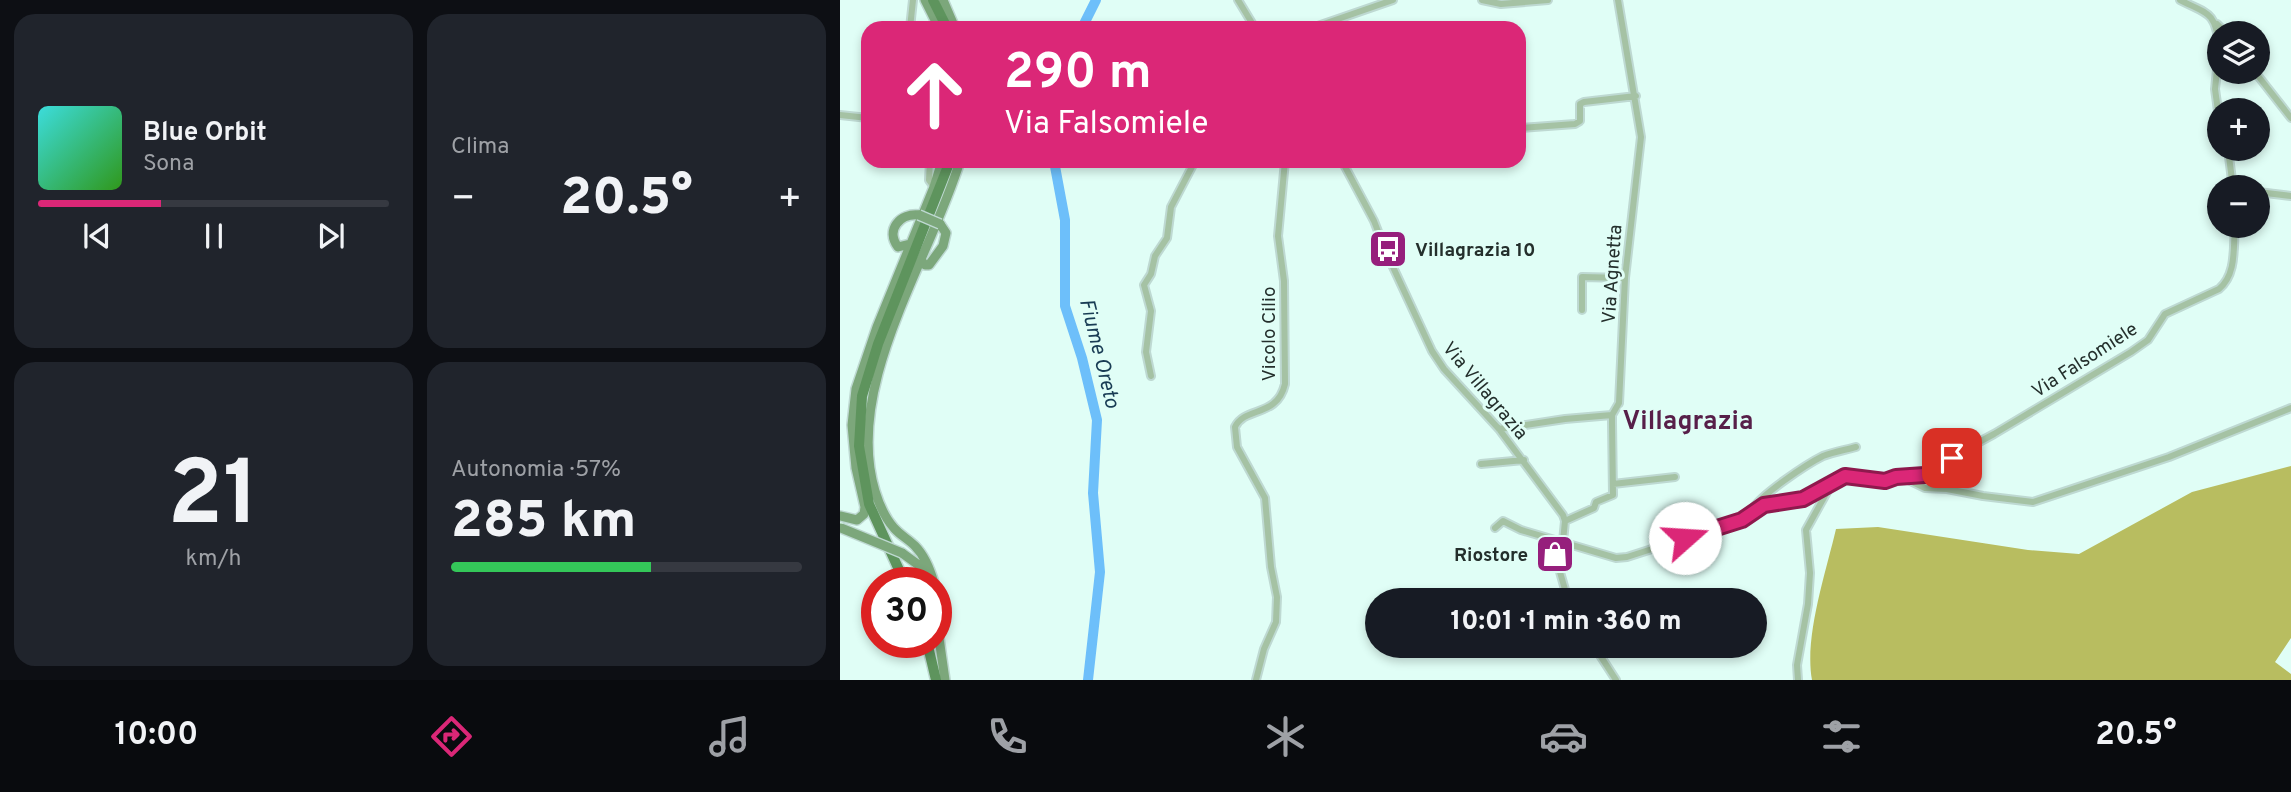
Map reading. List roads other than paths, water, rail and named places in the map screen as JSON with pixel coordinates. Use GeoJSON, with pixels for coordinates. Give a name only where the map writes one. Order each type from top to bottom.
{"type":"FeatureCollection","features":[{"type":"Feature","properties":{"kind":"main road"},"geometry":{"type":"LineString","coordinates":[[925,0],[936,21]]}},
{"type":"Feature","properties":{"kind":"main road"},"geometry":{"type":"LineString","coordinates":[[933,0],[944,21]]}},
{"type":"Feature","properties":{"kind":"main road"},"geometry":{"type":"LineString","coordinates":[[943,0],[952,21]]}},
{"type":"Feature","properties":{"kind":"main road"},"geometry":{"type":"LineString","coordinates":[[840,516],[858,520],[864,514],[852,425],[856,389],[872,339],[940,168]]}},
{"type":"Feature","properties":{"kind":"main road"},"geometry":{"type":"LineString","coordinates":[[898,567],[869,504],[859,446],[860,407],[869,368],[947,168]]}},
{"type":"Feature","properties":{"kind":"main road"},"geometry":{"type":"LineString","coordinates":[[929,567],[914,545],[895,529],[884,514],[875,491],[869,453],[870,410],[880,365],[957,168]]}},
{"type":"Feature","properties":{"kind":"main road"},"geometry":{"type":"LineString","coordinates":[[910,244],[898,247],[893,239],[900,219],[905,215],[919,215],[940,224],[946,233],[943,246],[929,265],[925,265],[921,260]]}},
{"type":"Feature","properties":{"kind":"main road"},"geometry":{"type":"LineString","coordinates":[[840,527],[902,553],[920,567]]}},
{"type":"Feature","properties":{"kind":"main road"},"geometry":{"type":"LineString","coordinates":[[931,658],[936,680]]}},
{"type":"Feature","properties":{"kind":"main road"},"geometry":{"type":"LineString","coordinates":[[942,658],[945,680]]}},
{"type":"Feature","properties":{"kind":"street"},"geometry":{"type":"LineString","coordinates":[[911,21],[913,0]]}},
{"type":"Feature","properties":{"kind":"street"},"geometry":{"type":"LineString","coordinates":[[1238,0],[1251,21]]}},
{"type":"Feature","properties":{"kind":"street"},"geometry":{"type":"LineString","coordinates":[[1332,21],[1393,0]]}},
{"type":"Feature","properties":{"kind":"street"},"geometry":{"type":"LineString","coordinates":[[1482,0],[1501,4],[1548,0]]}},
{"type":"Feature","properties":{"kind":"street","name":"Via Agnetta"},"geometry":{"type":"LineString","coordinates":[[1613,484],[1612,415],[1619,403],[1625,278],[1641,147],[1636,96],[1618,0]]}},
{"type":"Feature","properties":{"kind":"street"},"geometry":{"type":"LineString","coordinates":[[2180,0],[2210,15],[2215,21]]}},
{"type":"Feature","properties":{"kind":"street"},"geometry":{"type":"LineString","coordinates":[[2264,84],[2291,118]]}},
{"type":"Feature","properties":{"kind":"street"},"geometry":{"type":"LineString","coordinates":[[1526,127],[1574,124],[1580,121],[1580,104],[1584,102],[1636,96]]}},
{"type":"Feature","properties":{"kind":"street"},"geometry":{"type":"LineString","coordinates":[[840,115],[861,117]]}},
{"type":"Feature","properties":{"kind":"street"},"geometry":{"type":"LineString","coordinates":[[930,168],[929,180],[934,187]]}},
{"type":"Feature","properties":{"kind":"street"},"geometry":{"type":"LineString","coordinates":[[1151,376],[1146,352],[1151,311],[1144,285],[1151,274],[1155,256],[1167,239],[1171,207],[1191,168]]}},
{"type":"Feature","properties":{"kind":"street","name":"Vicolo Cilio"},"geometry":{"type":"LineString","coordinates":[[1256,680],[1264,649],[1276,622],[1277,597],[1271,567],[1265,498],[1237,447],[1236,427],[1242,418],[1283,396],[1286,384],[1284,281],[1278,236],[1284,168]]}},
{"type":"Feature","properties":{"kind":"street","name":"Via Villagrazia"},"geometry":{"type":"LineString","coordinates":[[1346,168],[1374,221],[1432,351],[1444,369],[1524,460],[1560,509],[1565,521]]}},
{"type":"Feature","properties":{"kind":"street"},"geometry":{"type":"LineString","coordinates":[[2270,193],[2291,196]]}},
{"type":"Feature","properties":{"kind":"street","name":"Via Falsomiele"},"geometry":{"type":"LineString","coordinates":[[1903,478],[1939,474],[1944,461],[1994,434],[2148,340],[2165,313],[2219,289],[2226,283],[2232,271],[2234,238]]}},
{"type":"Feature","properties":{"kind":"street"},"geometry":{"type":"LineString","coordinates":[[1582,310],[1582,277],[1625,278]]}},
{"type":"Feature","properties":{"kind":"street"},"geometry":{"type":"LineString","coordinates":[[1495,528],[1503,521],[1521,530],[1606,556],[1627,557],[1742,520],[1764,505],[1803,499],[1845,476],[1885,481],[1896,477],[1925,488],[2033,502],[2158,461],[2291,408]]}},
{"type":"Feature","properties":{"kind":"street"},"geometry":{"type":"LineString","coordinates":[[1499,429],[1612,415]]}},
{"type":"Feature","properties":{"kind":"street"},"geometry":{"type":"LineString","coordinates":[[1754,512],[1752,508],[1772,490],[1810,464],[1824,456],[1856,447]]}},
{"type":"Feature","properties":{"kind":"street"},"geometry":{"type":"LineString","coordinates":[[1481,464],[1524,460]]}},
{"type":"Feature","properties":{"kind":"street"},"geometry":{"type":"LineString","coordinates":[[1565,588],[1560,572],[1565,521],[1594,508],[1596,502],[1610,498],[1613,495],[1613,484],[1675,477]]}},
{"type":"Feature","properties":{"kind":"street"},"geometry":{"type":"LineString","coordinates":[[1798,680],[1797,665],[1808,604],[1810,573],[1806,530],[1832,482]]}},
{"type":"Feature","properties":{"kind":"street"},"geometry":{"type":"LineString","coordinates":[[1602,658],[1616,680]]}},
{"type":"Feature","properties":{"kind":"waterway","name":"Fiume Oreto"},"geometry":{"type":"LineString","coordinates":[[1086,21],[1096,0]]}},
{"type":"Feature","properties":{"kind":"waterway","name":"Fiume Oreto"},"geometry":{"type":"LineString","coordinates":[[1055,168],[1065,220],[1065,306],[1082,358],[1097,420],[1093,493],[1100,572],[1088,680]]}},
{"type":"Feature","properties":{"kind":"place","name":"Villagrazia 10"},"geometry":{"type":"Point","coordinates":[1388,249]}},
{"type":"Feature","properties":{"kind":"place","name":"Riostore"},"geometry":{"type":"Point","coordinates":[1555,554]}},
{"type":"Feature","properties":{"kind":"district","name":"Villagrazia"},"geometry":{"type":"Point","coordinates":[1688,420]}}]}
